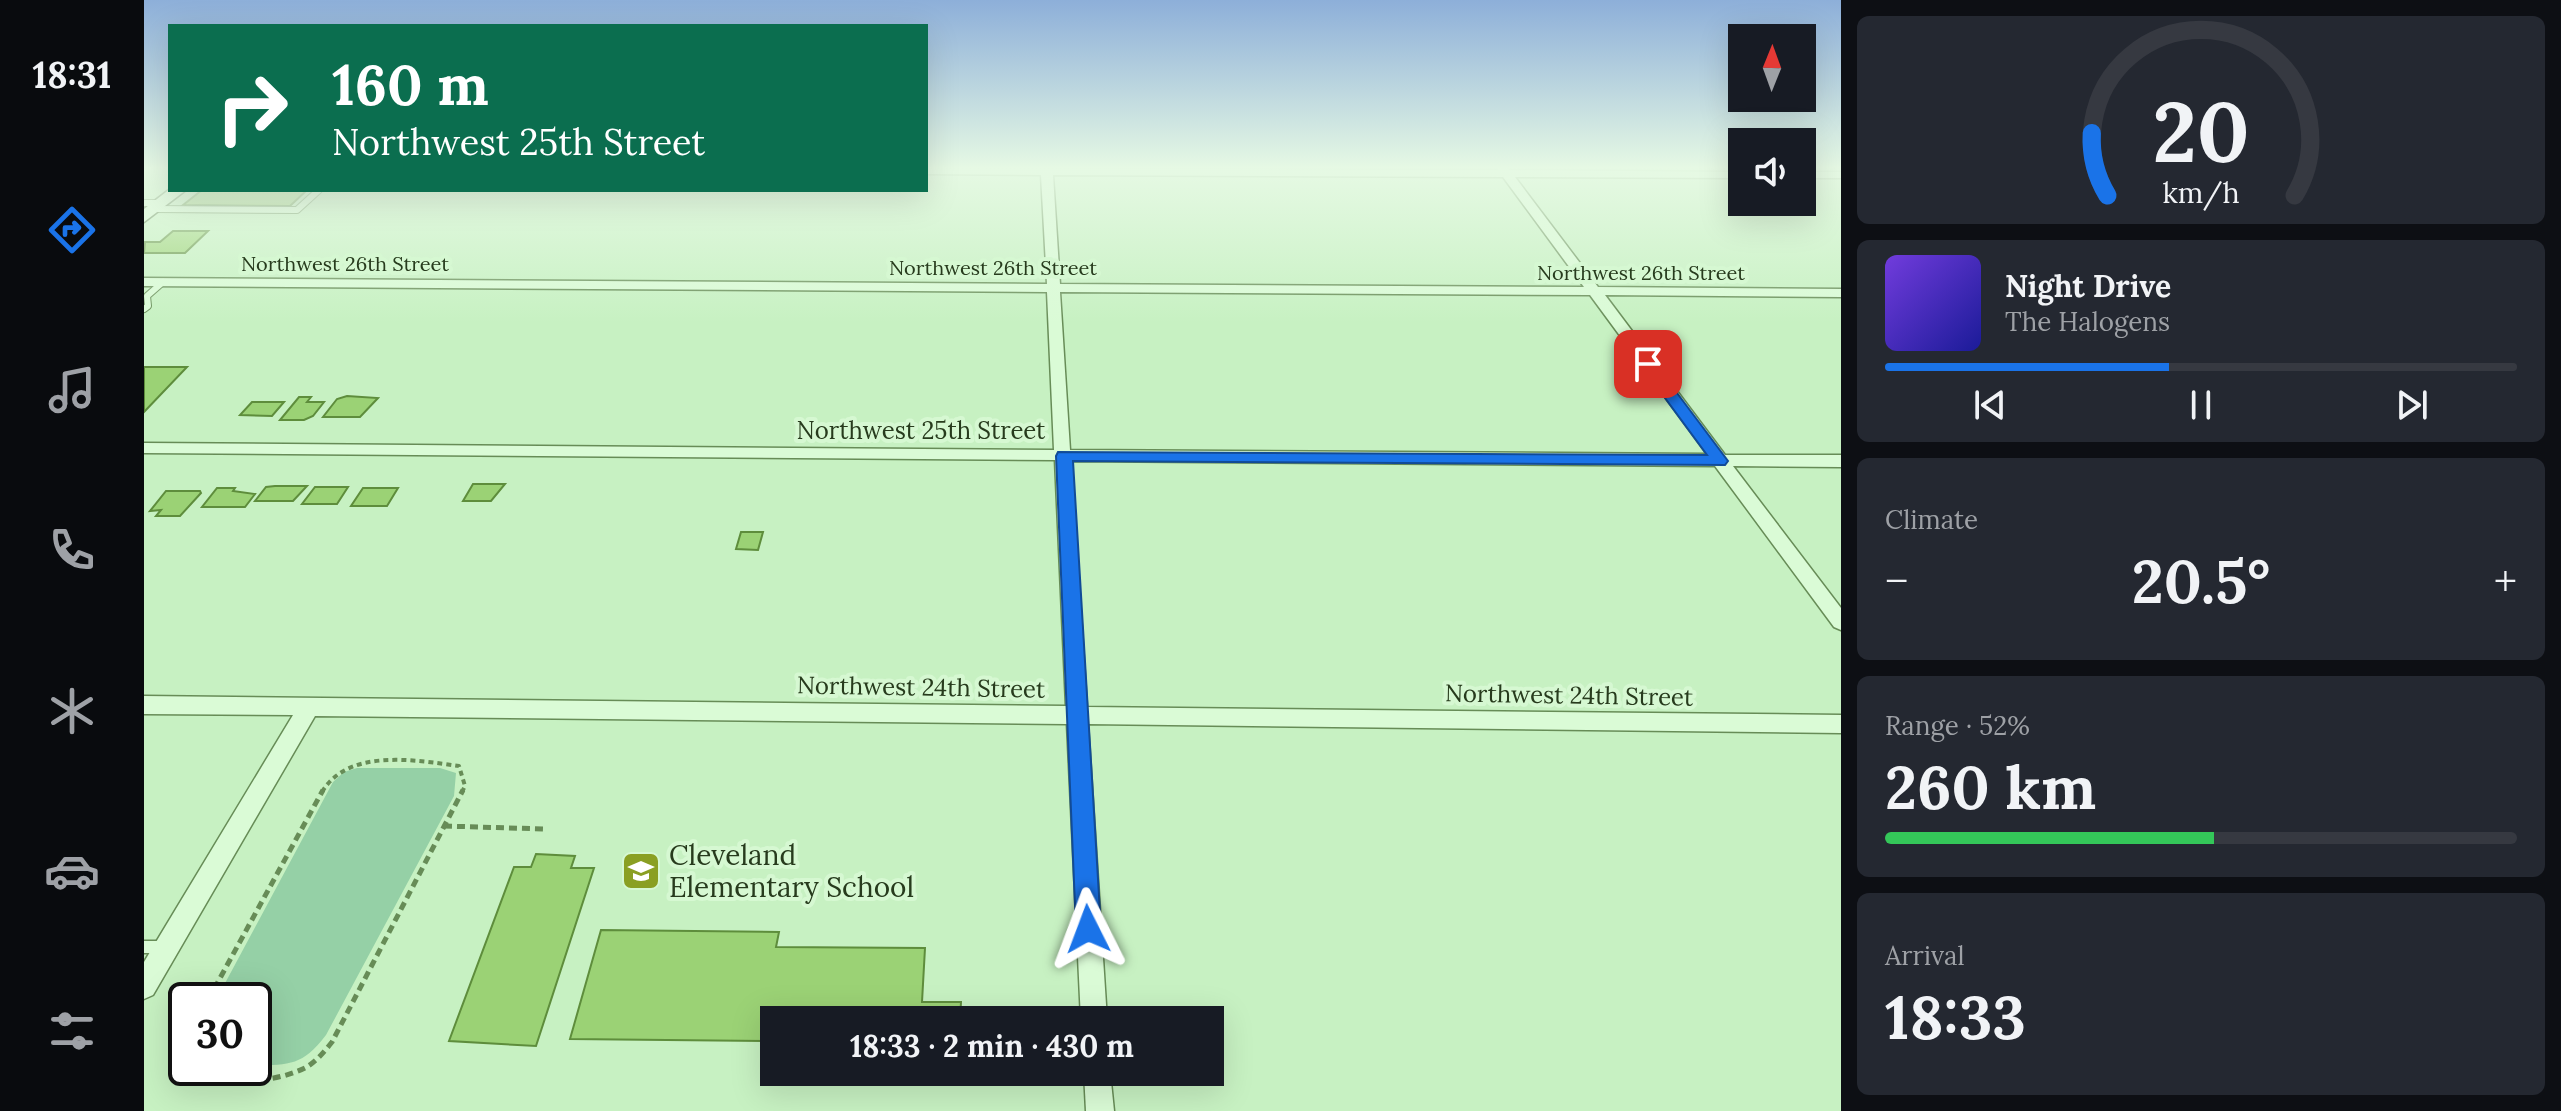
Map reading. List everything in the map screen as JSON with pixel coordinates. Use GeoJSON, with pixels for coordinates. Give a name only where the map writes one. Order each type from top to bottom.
{"type":"FeatureCollection","features":[{"type":"Feature","properties":{"kind":"street"},"geometry":{"type":"LineString","coordinates":[[1050,220],[1093,1006]]}},
{"type":"Feature","properties":{"kind":"street"},"geometry":{"type":"LineString","coordinates":[[1541,220],[1841,622]]}},
{"type":"Feature","properties":{"kind":"street","name":"Northwest 26th Street"},"geometry":{"type":"LineString","coordinates":[[144,282],[1841,293]]}},
{"type":"Feature","properties":{"kind":"street","name":"Northwest 25th Street"},"geometry":{"type":"LineString","coordinates":[[144,448],[1841,461]]}},
{"type":"Feature","properties":{"kind":"street","name":"Northwest 24th Street"},"geometry":{"type":"LineString","coordinates":[[144,705],[1841,724]]}},
{"type":"Feature","properties":{"kind":"street"},"geometry":{"type":"LineString","coordinates":[[144,986],[156,947],[309,707]]}},
{"type":"Feature","properties":{"kind":"street"},"geometry":{"type":"LineString","coordinates":[[1098,1086],[1100,1111]]}},
{"type":"Feature","properties":{"kind":"lane"},"geometry":{"type":"LineString","coordinates":[[144,309],[148,306],[147,296],[163,282]]}},
{"type":"Feature","properties":{"kind":"path"},"geometry":{"type":"LineString","coordinates":[[218,982],[324,788],[343,768],[356,763],[442,763],[459,766],[465,786],[332,1042],[318,1059],[285,1075],[272,1076]]}},
{"type":"Feature","properties":{"kind":"path"},"geometry":{"type":"LineString","coordinates":[[444,826],[545,829]]}},
{"type":"Feature","properties":{"kind":"green space"},"geometry":{"type":"Polygon","coordinates":[[[357,768],[440,768],[456,773],[454,796],[326,1035],[302,1058],[272,1065],[272,982],[226,982],[333,782],[344,772],[357,768]]]}},
{"type":"Feature","properties":{"kind":"building"},"geometry":{"type":"Polygon","coordinates":[[[173,231],[208,231],[185,253],[144,253],[145,242],[160,242],[173,231]]]}},
{"type":"Feature","properties":{"kind":"building"},"geometry":{"type":"Polygon","coordinates":[[[144,367],[187,367],[144,412],[144,367]]]}},
{"type":"Feature","properties":{"kind":"building"},"geometry":{"type":"Polygon","coordinates":[[[347,396],[378,398],[360,417],[323,417],[337,399],[347,396]]]}},
{"type":"Feature","properties":{"kind":"building"},"geometry":{"type":"Polygon","coordinates":[[[299,397],[311,397],[307,402],[324,402],[313,416],[304,420],[280,420],[299,397]]]}},
{"type":"Feature","properties":{"kind":"building"},"geometry":{"type":"Polygon","coordinates":[[[252,402],[284,402],[272,416],[240,415],[252,402]]]}},
{"type":"Feature","properties":{"kind":"building"},"geometry":{"type":"Polygon","coordinates":[[[473,484],[505,484],[491,501],[463,501],[473,484]]]}},
{"type":"Feature","properties":{"kind":"building"},"geometry":{"type":"Polygon","coordinates":[[[307,486],[293,501],[255,501],[266,487],[307,486]]]}},
{"type":"Feature","properties":{"kind":"building"},"geometry":{"type":"Polygon","coordinates":[[[315,487],[348,487],[337,504],[302,504],[315,487]]]}},
{"type":"Feature","properties":{"kind":"building"},"geometry":{"type":"Polygon","coordinates":[[[217,488],[235,488],[233,491],[255,494],[245,507],[202,507],[217,488]]]}},
{"type":"Feature","properties":{"kind":"building"},"geometry":{"type":"Polygon","coordinates":[[[363,488],[398,488],[387,506],[351,506],[363,488]]]}},
{"type":"Feature","properties":{"kind":"building"},"geometry":{"type":"Polygon","coordinates":[[[166,491],[201,493],[180,516],[156,516],[161,510],[150,511],[166,491]]]}},
{"type":"Feature","properties":{"kind":"building"},"geometry":{"type":"Polygon","coordinates":[[[741,532],[763,532],[758,550],[736,549],[741,532]]]}},
{"type":"Feature","properties":{"kind":"building"},"geometry":{"type":"Polygon","coordinates":[[[536,854],[575,856],[571,868],[594,868],[536,1046],[449,1041],[514,867],[531,867],[536,854]]]}},
{"type":"Feature","properties":{"kind":"building"},"geometry":{"type":"Polygon","coordinates":[[[601,930],[779,932],[776,947],[925,948],[922,1002],[961,1002],[961,1006],[760,1006],[760,1041],[570,1039],[601,930]]]}},
{"type":"Feature","properties":{"kind":"place","name":"Cleveland Elementary School"},"geometry":{"type":"Point","coordinates":[641,871]}},
{"type":"Feature","properties":{"kind":"route"},"geometry":{"type":"LineString","coordinates":[[1088,929],[1064,456],[1720,461],[1648,364]]}}]}
